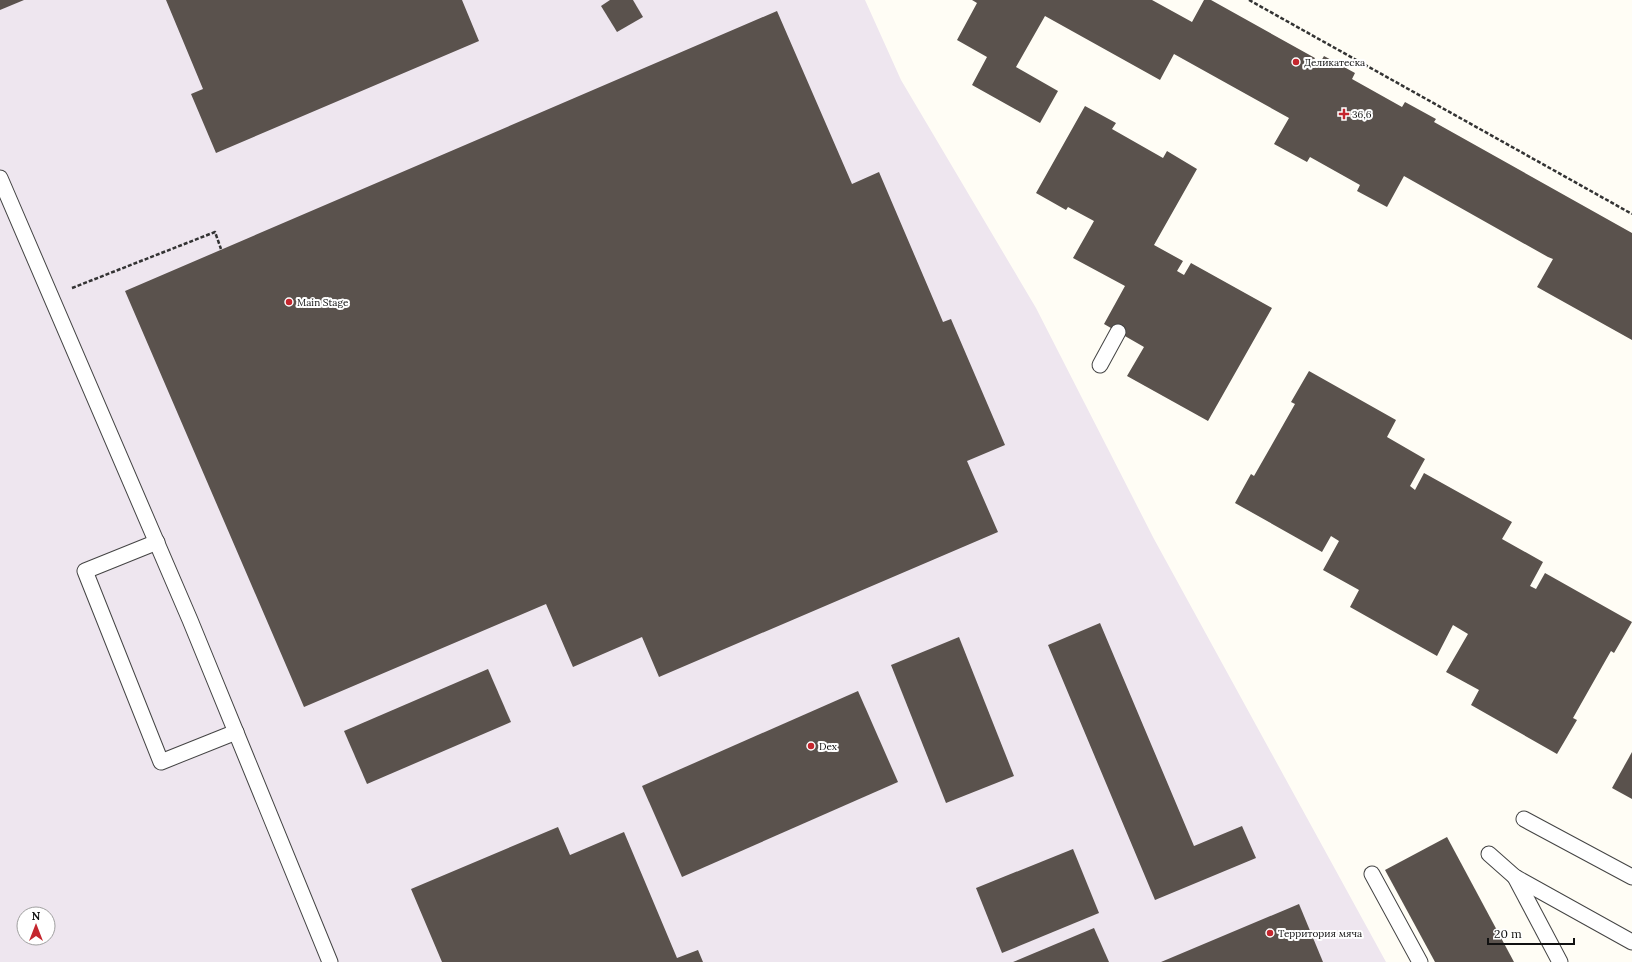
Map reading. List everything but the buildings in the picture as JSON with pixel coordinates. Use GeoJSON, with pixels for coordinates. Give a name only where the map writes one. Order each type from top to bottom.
{"type":"FeatureCollection","features":[{"type":"Feature","properties":{"kind":"lane"},"geometry":{"type":"LineString","coordinates":[[0,178],[157,542],[330,962]]}},
{"type":"Feature","properties":{"kind":"lane"},"geometry":{"type":"LineString","coordinates":[[1100,365],[1118,332]]}},
{"type":"Feature","properties":{"kind":"lane"},"geometry":{"type":"LineString","coordinates":[[157,542],[85,571],[161,762],[236,732]]}},
{"type":"Feature","properties":{"kind":"lane"},"geometry":{"type":"LineString","coordinates":[[1524,819],[1632,877]]}},
{"type":"Feature","properties":{"kind":"lane"},"geometry":{"type":"LineString","coordinates":[[1489,854],[1515,877],[1632,942]]}},
{"type":"Feature","properties":{"kind":"lane"},"geometry":{"type":"LineString","coordinates":[[1372,874],[1420,962]]}},
{"type":"Feature","properties":{"kind":"lane"},"geometry":{"type":"LineString","coordinates":[[1515,877],[1560,962]]}},
{"type":"Feature","properties":{"kind":"path"},"geometry":{"type":"LineString","coordinates":[[1249,0],[1632,214]]}},
{"type":"Feature","properties":{"kind":"path"},"geometry":{"type":"LineString","coordinates":[[51,296],[215,232],[221,249]]}},
{"type":"Feature","properties":{"kind":"shaded area"},"geometry":{"type":"Polygon","coordinates":[[[0,0],[865,0],[901,80],[1036,308],[1154,539],[1386,962],[0,962],[0,0]]]}},
{"type":"Feature","properties":{"kind":"place","name":"Деликатеска"},"geometry":{"type":"Point","coordinates":[1296,62]}},
{"type":"Feature","properties":{"kind":"place","name":"36,6"},"geometry":{"type":"Point","coordinates":[1344,114]}},
{"type":"Feature","properties":{"kind":"place","name":"Main Stage"},"geometry":{"type":"Point","coordinates":[289,302]}},
{"type":"Feature","properties":{"kind":"place","name":"Dex"},"geometry":{"type":"Point","coordinates":[811,746]}},
{"type":"Feature","properties":{"kind":"place","name":"Территория мяча"},"geometry":{"type":"Point","coordinates":[1270,933]}}]}
